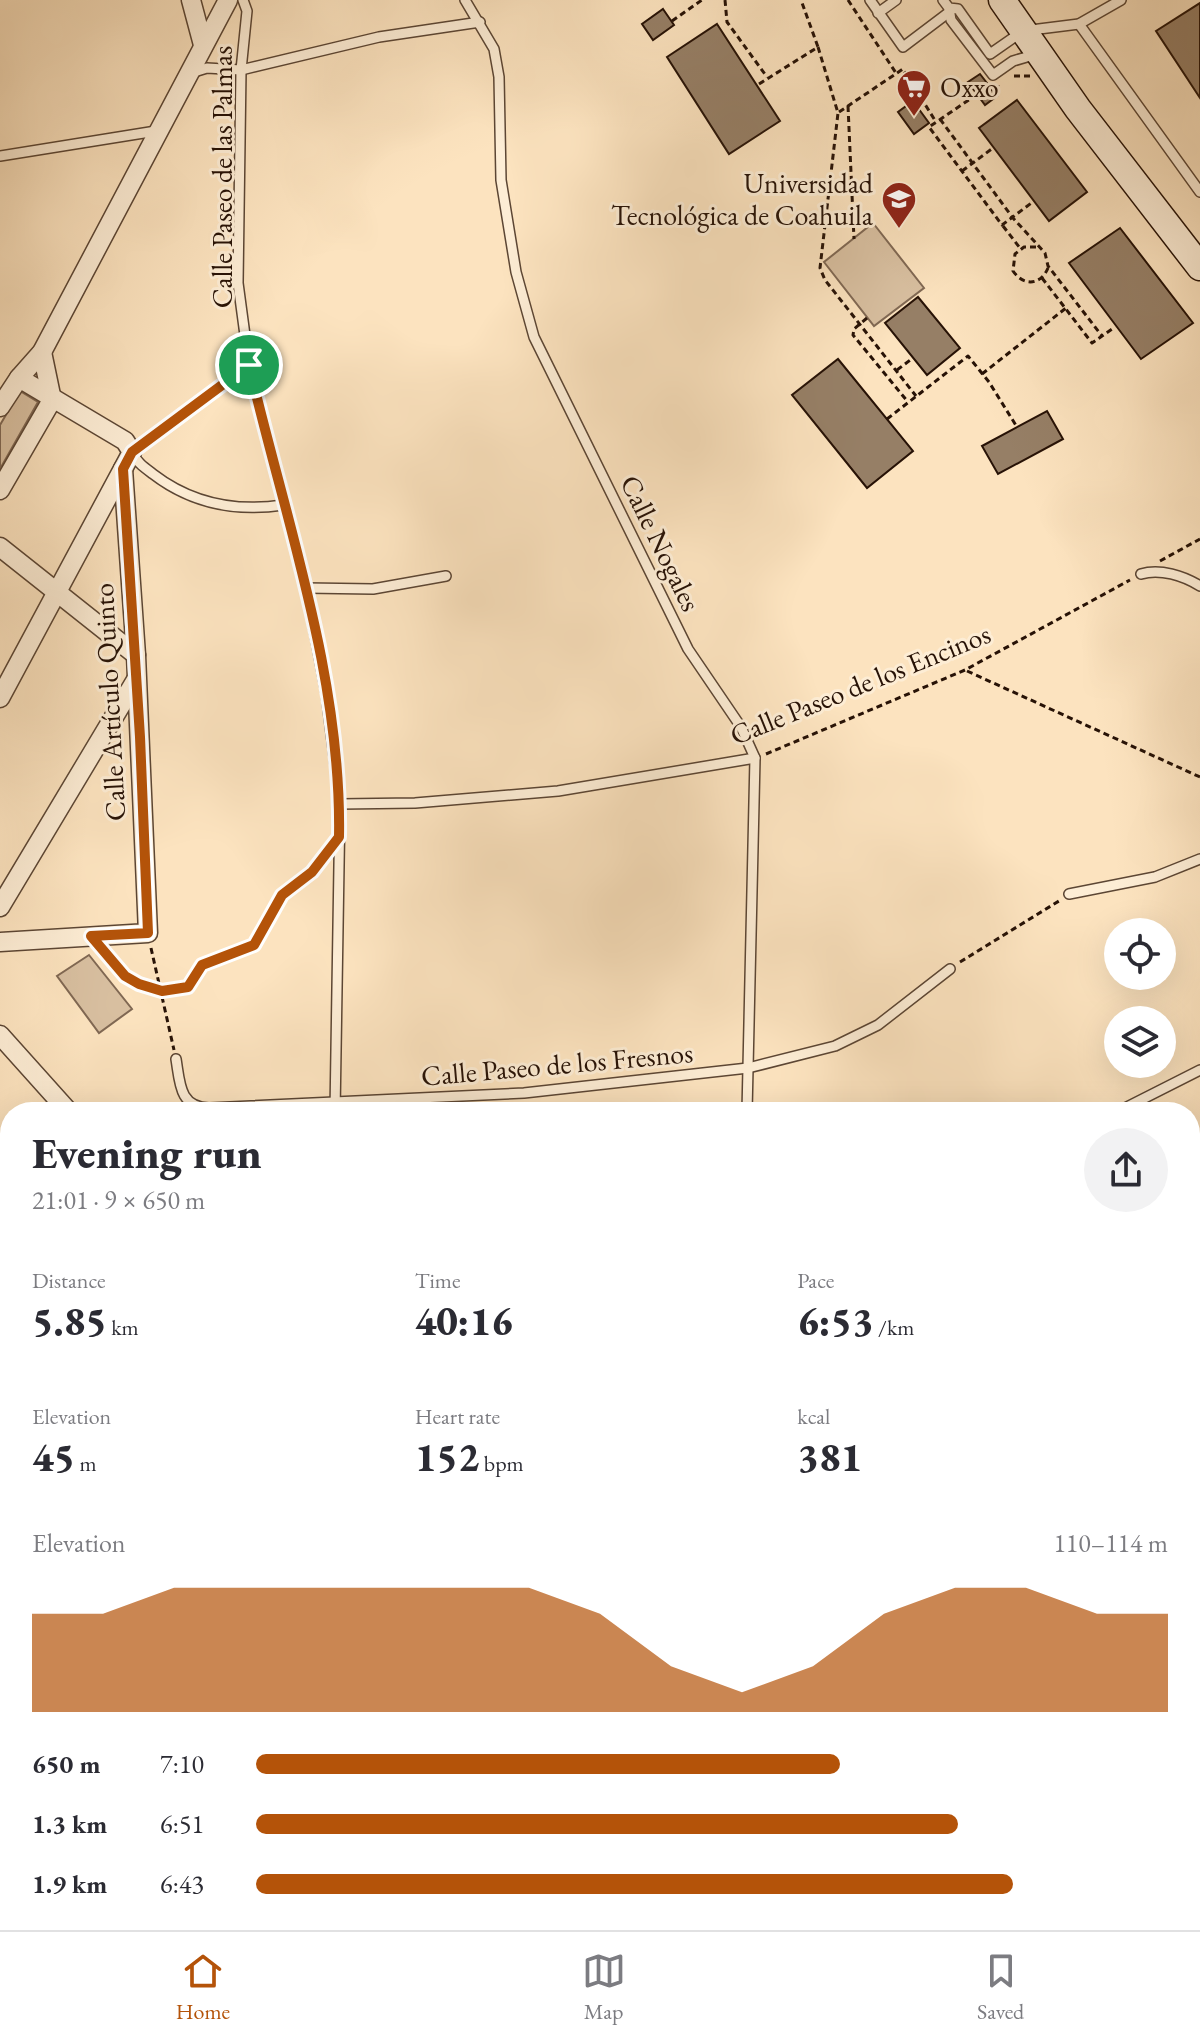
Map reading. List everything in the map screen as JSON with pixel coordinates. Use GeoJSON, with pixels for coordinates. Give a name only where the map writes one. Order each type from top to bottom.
{"type":"FeatureCollection","features":[{"type":"Feature","properties":{"kind":"street"},"geometry":{"type":"LineString","coordinates":[[191,0],[203,45]]}},
{"type":"Feature","properties":{"kind":"street"},"geometry":{"type":"LineString","coordinates":[[0,407],[19,378],[42,352],[156,131],[228,0]]}},
{"type":"Feature","properties":{"kind":"street"},"geometry":{"type":"LineString","coordinates":[[1002,0],[1023,31],[1036,65],[1200,267]]}},
{"type":"Feature","properties":{"kind":"street"},"geometry":{"type":"LineString","coordinates":[[0,490],[52,400],[42,352]]}},
{"type":"Feature","properties":{"kind":"street"},"geometry":{"type":"LineString","coordinates":[[0,698],[127,460],[125,441],[19,378]]}},
{"type":"Feature","properties":{"kind":"street","name":"Calle Artículo Quinto"},"geometry":{"type":"LineString","coordinates":[[127,460],[148,933]]}},
{"type":"Feature","properties":{"kind":"street"},"geometry":{"type":"LineString","coordinates":[[0,547],[136,655]]}},
{"type":"Feature","properties":{"kind":"street"},"geometry":{"type":"LineString","coordinates":[[0,907],[136,680]]}},
{"type":"Feature","properties":{"kind":"street"},"geometry":{"type":"LineString","coordinates":[[0,942],[148,933]]}},
{"type":"Feature","properties":{"kind":"street"},"geometry":{"type":"LineString","coordinates":[[0,1035],[60,1102]]}},
{"type":"Feature","properties":{"kind":"lane","name":"Calle Paseo de las Palmas"},"geometry":{"type":"LineString","coordinates":[[243,0],[247,11],[241,70],[238,283],[249,365],[306,588],[326,693],[340,804],[335,1102]]}},
{"type":"Feature","properties":{"kind":"lane","name":"Calle Nogales"},"geometry":{"type":"LineString","coordinates":[[465,0],[494,49],[497,63],[501,180],[516,272],[534,337],[688,649],[741,727],[755,758],[747,1102]]}},
{"type":"Feature","properties":{"kind":"lane"},"geometry":{"type":"LineString","coordinates":[[870,0],[903,47],[947,7]]}},
{"type":"Feature","properties":{"kind":"lane"},"geometry":{"type":"LineString","coordinates":[[878,13],[896,0]]}},
{"type":"Feature","properties":{"kind":"lane"},"geometry":{"type":"LineString","coordinates":[[947,7],[958,9],[987,53],[994,53],[1023,31],[1079,24],[1121,0]]}},
{"type":"Feature","properties":{"kind":"lane"},"geometry":{"type":"LineString","coordinates":[[947,7],[978,59],[993,75],[1013,61],[1036,65]]}},
{"type":"Feature","properties":{"kind":"lane"},"geometry":{"type":"LineString","coordinates":[[190,74],[207,68],[241,70],[379,37],[480,22]]}},
{"type":"Feature","properties":{"kind":"lane"},"geometry":{"type":"LineString","coordinates":[[1079,24],[1200,192]]}},
{"type":"Feature","properties":{"kind":"lane"},"geometry":{"type":"LineString","coordinates":[[0,156],[156,131]]}},
{"type":"Feature","properties":{"kind":"lane"},"geometry":{"type":"LineString","coordinates":[[249,365],[127,460],[208,503],[245,508],[283,505]]}},
{"type":"Feature","properties":{"kind":"lane"},"geometry":{"type":"LineString","coordinates":[[1141,574],[1156,572],[1200,586]]}},
{"type":"Feature","properties":{"kind":"lane"},"geometry":{"type":"LineString","coordinates":[[306,588],[373,589],[446,576]]}},
{"type":"Feature","properties":{"kind":"lane","name":"Calle Paseo de los Encinos"},"geometry":{"type":"LineString","coordinates":[[340,804],[415,803],[558,791],[755,758]]}},
{"type":"Feature","properties":{"kind":"lane"},"geometry":{"type":"LineString","coordinates":[[1069,894],[1155,877],[1200,859]]}},
{"type":"Feature","properties":{"kind":"lane","name":"Calle Paseo de los Fresnos"},"geometry":{"type":"LineString","coordinates":[[402,1102],[524,1093],[748,1068],[835,1046],[878,1025],[950,969]]}},
{"type":"Feature","properties":{"kind":"lane","name":"Calle Paseo de los Fresnos"},"geometry":{"type":"LineString","coordinates":[[176,1059],[182,1096],[191,1102]]}},
{"type":"Feature","properties":{"kind":"lane"},"geometry":{"type":"LineString","coordinates":[[1137,1102],[1200,1070]]}},
{"type":"Feature","properties":{"kind":"path"},"geometry":{"type":"LineString","coordinates":[[672,21],[702,0]]}},
{"type":"Feature","properties":{"kind":"path"},"geometry":{"type":"LineString","coordinates":[[725,0],[727,22],[768,79]]}},
{"type":"Feature","properties":{"kind":"path"},"geometry":{"type":"LineString","coordinates":[[801,0],[838,113],[820,264],[823,277],[916,396]]}},
{"type":"Feature","properties":{"kind":"path"},"geometry":{"type":"LineString","coordinates":[[848,0],[896,73]]}},
{"type":"Feature","properties":{"kind":"path"},"geometry":{"type":"LineString","coordinates":[[759,84],[818,47]]}},
{"type":"Feature","properties":{"kind":"path"},"geometry":{"type":"LineString","coordinates":[[1020,248],[929,127],[1012,75],[1036,65]]}},
{"type":"Feature","properties":{"kind":"path"},"geometry":{"type":"LineString","coordinates":[[838,113],[903,69],[929,110],[1036,247],[1045,253],[1048,266],[1102,336]]}},
{"type":"Feature","properties":{"kind":"path"},"geometry":{"type":"LineString","coordinates":[[997,96],[998,85]]}},
{"type":"Feature","properties":{"kind":"path"},"geometry":{"type":"LineString","coordinates":[[848,106],[854,239]]}},
{"type":"Feature","properties":{"kind":"path"},"geometry":{"type":"LineString","coordinates":[[923,114],[929,110]]}},
{"type":"Feature","properties":{"kind":"path"},"geometry":{"type":"LineString","coordinates":[[962,171],[993,148]]}},
{"type":"Feature","properties":{"kind":"path"},"geometry":{"type":"LineString","coordinates":[[1002,225],[1034,201]]}},
{"type":"Feature","properties":{"kind":"path"},"geometry":{"type":"LineString","coordinates":[[1020,248],[1036,247]]}},
{"type":"Feature","properties":{"kind":"path"},"geometry":{"type":"LineString","coordinates":[[1020,248],[1013,260],[1017,276],[1027,282],[1042,278],[1048,266]]}},
{"type":"Feature","properties":{"kind":"path"},"geometry":{"type":"LineString","coordinates":[[1042,278],[1092,343],[1115,327]]}},
{"type":"Feature","properties":{"kind":"path"},"geometry":{"type":"LineString","coordinates":[[982,374],[1066,308]]}},
{"type":"Feature","properties":{"kind":"path"},"geometry":{"type":"LineString","coordinates":[[867,318],[853,335],[908,402]]}},
{"type":"Feature","properties":{"kind":"path"},"geometry":{"type":"LineString","coordinates":[[887,419],[968,356],[1017,427]]}},
{"type":"Feature","properties":{"kind":"path"},"geometry":{"type":"LineString","coordinates":[[897,370],[913,358]]}},
{"type":"Feature","properties":{"kind":"path","name":"Calle Paseo de los Encinos"},"geometry":{"type":"LineString","coordinates":[[755,758],[965,670],[1200,539]]}},
{"type":"Feature","properties":{"kind":"path"},"geometry":{"type":"LineString","coordinates":[[965,670],[1200,777]]}},
{"type":"Feature","properties":{"kind":"path"},"geometry":{"type":"LineString","coordinates":[[91,936],[125,976],[162,991],[188,987],[202,965],[254,945],[282,895],[318,866],[339,837]]}},
{"type":"Feature","properties":{"kind":"path"},"geometry":{"type":"LineString","coordinates":[[950,969],[1069,894]]}},
{"type":"Feature","properties":{"kind":"path"},"geometry":{"type":"LineString","coordinates":[[148,933],[176,1059]]}},
{"type":"Feature","properties":{"kind":"shaded area"},"geometry":{"type":"Polygon","coordinates":[[[873,223],[924,288],[874,326],[824,262],[873,223]]]}},
{"type":"Feature","properties":{"kind":"shaded area"},"geometry":{"type":"Polygon","coordinates":[[[20,391],[38,402],[0,469],[0,425],[20,391]]]}},
{"type":"Feature","properties":{"kind":"shaded area"},"geometry":{"type":"Polygon","coordinates":[[[89,955],[132,1009],[99,1033],[57,976],[89,955]]]}},
{"type":"Feature","properties":{"kind":"building"},"geometry":{"type":"Polygon","coordinates":[[[1200,3],[1200,98],[1156,31],[1200,3]]]}},
{"type":"Feature","properties":{"kind":"building"},"geometry":{"type":"Polygon","coordinates":[[[663,9],[674,25],[653,40],[642,24],[663,9]]]}},
{"type":"Feature","properties":{"kind":"building"},"geometry":{"type":"Polygon","coordinates":[[[717,24],[780,121],[729,154],[667,57],[717,24]]]}},
{"type":"Feature","properties":{"kind":"building"},"geometry":{"type":"Polygon","coordinates":[[[980,74],[997,96],[985,105],[968,82],[980,74]]]}},
{"type":"Feature","properties":{"kind":"building"},"geometry":{"type":"Polygon","coordinates":[[[1017,100],[1087,192],[1049,221],[979,128],[1017,100]]]}},
{"type":"Feature","properties":{"kind":"building","name":"Oxxo"},"geometry":{"type":"Polygon","coordinates":[[[913,101],[929,123],[914,134],[898,112],[913,101]]]}},
{"type":"Feature","properties":{"kind":"building"},"geometry":{"type":"Polygon","coordinates":[[[1120,228],[1193,323],[1141,359],[1069,263],[1120,228]]]}},
{"type":"Feature","properties":{"kind":"building"},"geometry":{"type":"Polygon","coordinates":[[[918,297],[960,348],[927,375],[885,323],[918,297]]]}},
{"type":"Feature","properties":{"kind":"building"},"geometry":{"type":"Polygon","coordinates":[[[838,359],[913,451],[867,488],[792,395],[838,359]]]}},
{"type":"Feature","properties":{"kind":"building"},"geometry":{"type":"Polygon","coordinates":[[[1047,411],[1063,439],[998,474],[982,446],[1047,411]]]}},
{"type":"Feature","properties":{"kind":"place","name":"Oxxo"},"geometry":{"type":"Point","coordinates":[914,118]}},
{"type":"Feature","properties":{"kind":"place","name":"Universidad Tecnológica de Coahuila"},"geometry":{"type":"Point","coordinates":[899,230]}},
{"type":"Feature","properties":{"kind":"route"},"geometry":{"type":"LineString","coordinates":[[249,365],[306,588],[337,763],[339,837],[323,861],[282,895],[263,934],[254,945],[209,960],[202,965],[188,987],[154,990],[125,976],[108,960],[91,936],[148,933],[136,655],[123,469],[132,452],[249,365]]}}]}
